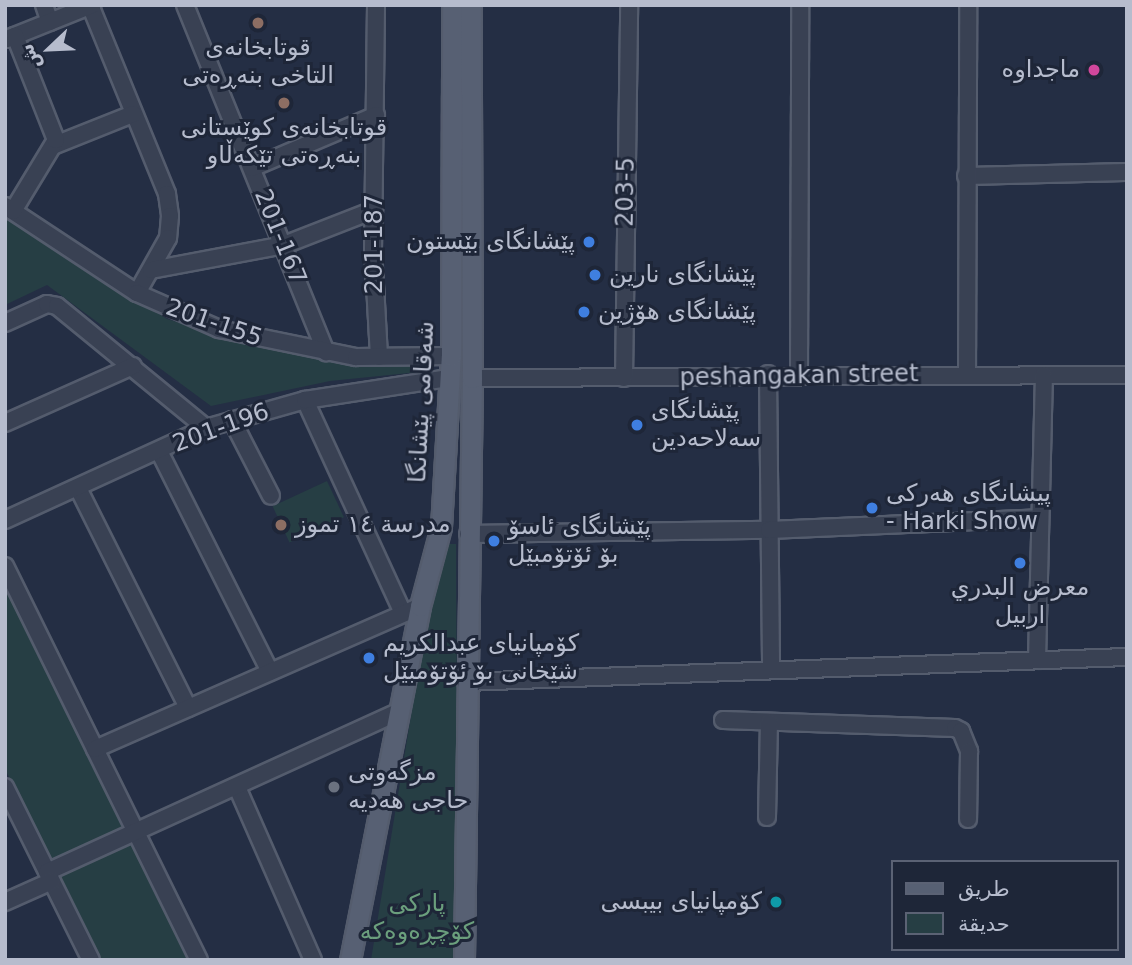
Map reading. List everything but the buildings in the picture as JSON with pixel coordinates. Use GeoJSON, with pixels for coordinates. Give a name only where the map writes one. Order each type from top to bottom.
{"type":"FeatureCollection","features":[{"type":"Feature","properties":{"kind":"main road","name":"شەقامی پێشانگا"},"geometry":{"type":"LineString","coordinates":[[350,960],[400,711],[411,610],[441,527],[451,356],[461,10]]}},
{"type":"Feature","properties":{"kind":"main road","name":"شەقامی پێشانگا"},"geometry":{"type":"LineString","coordinates":[[461,10],[472,378],[464,960]]}},
{"type":"Feature","properties":{"kind":"main road"},"geometry":{"type":"LineString","coordinates":[[441,527],[468,534]]}},
{"type":"Feature","properties":{"kind":"street"},"geometry":{"type":"LineString","coordinates":[[44,5],[50,22]]}},
{"type":"Feature","properties":{"kind":"street","name":"201-167"},"geometry":{"type":"LineString","coordinates":[[185,5],[326,352]]}},
{"type":"Feature","properties":{"kind":"street","name":"201-187"},"geometry":{"type":"LineString","coordinates":[[376,5],[372,50],[376,115],[374,210],[379,357]]}},
{"type":"Feature","properties":{"kind":"street","name":"203-5"},"geometry":{"type":"LineString","coordinates":[[624,378],[629,5]]}},
{"type":"Feature","properties":{"kind":"street"},"geometry":{"type":"LineString","coordinates":[[799,373],[800,5]]}},
{"type":"Feature","properties":{"kind":"street"},"geometry":{"type":"LineString","coordinates":[[967,375],[968,5]]}},
{"type":"Feature","properties":{"kind":"street"},"geometry":{"type":"LineString","coordinates":[[55,145],[10,37],[91,6],[167,194],[170,216],[168,238],[137,293]]}},
{"type":"Feature","properties":{"kind":"street"},"geometry":{"type":"LineString","coordinates":[[9,209],[55,145],[134,114]]}},
{"type":"Feature","properties":{"kind":"street"},"geometry":{"type":"LineString","coordinates":[[252,168],[376,115]]}},
{"type":"Feature","properties":{"kind":"street"},"geometry":{"type":"LineString","coordinates":[[966,176],[1127,172]]}},
{"type":"Feature","properties":{"kind":"street","name":"201-155"},"geometry":{"type":"LineString","coordinates":[[9,209],[137,293],[219,329],[326,352],[379,357],[451,356]]}},
{"type":"Feature","properties":{"kind":"street"},"geometry":{"type":"LineString","coordinates":[[151,270],[284,245],[374,210]]}},
{"type":"Feature","properties":{"kind":"street"},"geometry":{"type":"LineString","coordinates":[[5,323],[47,304],[57,306],[206,428]]}},
{"type":"Feature","properties":{"kind":"street"},"geometry":{"type":"LineString","coordinates":[[422,356],[422,379]]}},
{"type":"Feature","properties":{"kind":"street"},"geometry":{"type":"LineString","coordinates":[[5,423],[133,366]]}},
{"type":"Feature","properties":{"kind":"street","name":"peshangakan street"},"geometry":{"type":"LineString","coordinates":[[472,378],[624,378],[799,373],[1127,375]]}},
{"type":"Feature","properties":{"kind":"street"},"geometry":{"type":"LineString","coordinates":[[768,374],[771,670]]}},
{"type":"Feature","properties":{"kind":"street"},"geometry":{"type":"LineString","coordinates":[[1037,660],[1044,375]]}},
{"type":"Feature","properties":{"kind":"street","name":"201-196"},"geometry":{"type":"LineString","coordinates":[[5,520],[206,428],[305,400],[422,379],[449,378]]}},
{"type":"Feature","properties":{"kind":"street"},"geometry":{"type":"LineString","coordinates":[[95,748],[411,610],[305,400]]}},
{"type":"Feature","properties":{"kind":"street"},"geometry":{"type":"LineString","coordinates":[[232,421],[271,496]]}},
{"type":"Feature","properties":{"kind":"street"},"geometry":{"type":"LineString","coordinates":[[159,451],[270,672]]}},
{"type":"Feature","properties":{"kind":"street"},"geometry":{"type":"LineString","coordinates":[[78,488],[188,708]]}},
{"type":"Feature","properties":{"kind":"street"},"geometry":{"type":"LineString","coordinates":[[468,534],[769,530],[1040,518]]}},
{"type":"Feature","properties":{"kind":"street"},"geometry":{"type":"LineString","coordinates":[[5,566],[199,960]]}},
{"type":"Feature","properties":{"kind":"street"},"geometry":{"type":"LineString","coordinates":[[466,682],[1127,657]]}},
{"type":"Feature","properties":{"kind":"street"},"geometry":{"type":"LineString","coordinates":[[5,902],[135,831],[400,711]]}},
{"type":"Feature","properties":{"kind":"street"},"geometry":{"type":"LineString","coordinates":[[723,720],[961,731],[969,751],[968,819]]}},
{"type":"Feature","properties":{"kind":"street"},"geometry":{"type":"LineString","coordinates":[[767,817],[769,722]]}},
{"type":"Feature","properties":{"kind":"street"},"geometry":{"type":"LineString","coordinates":[[237,787],[313,960]]}},
{"type":"Feature","properties":{"kind":"street"},"geometry":{"type":"LineString","coordinates":[[5,788],[89,959]]}},
{"type":"Feature","properties":{"kind":"green space"},"geometry":{"type":"Polygon","coordinates":[[[5,217],[167,319],[260,347],[368,364],[416,360],[419,372],[330,381],[211,406],[47,285],[5,305],[5,217]]]}},
{"type":"Feature","properties":{"kind":"green space"},"geometry":{"type":"Polygon","coordinates":[[[327,481],[344,517],[290,543],[273,506],[327,481]]]}},
{"type":"Feature","properties":{"kind":"green space","name":"پارکی کۆچڕەوەکە"},"geometry":{"type":"Polygon","coordinates":[[[439,544],[456,544],[458,960],[371,960],[439,544]]]}},
{"type":"Feature","properties":{"kind":"green space"},"geometry":{"type":"Polygon","coordinates":[[[5,584],[191,960],[98,960],[5,769],[5,584]]]}},
{"type":"Feature","properties":{"kind":"place","name":"قوتابخانەی التاخی بنەڕەتی"},"geometry":{"type":"Point","coordinates":[258,23]}},
{"type":"Feature","properties":{"kind":"place","name":"ماجداوە"},"geometry":{"type":"Point","coordinates":[1094,70]}},
{"type":"Feature","properties":{"kind":"place","name":"قوتابخانەی کوێستانی بنەڕەتی تێکەڵاو"},"geometry":{"type":"Point","coordinates":[284,103]}},
{"type":"Feature","properties":{"kind":"place","name":"پێشانگای بێستون"},"geometry":{"type":"Point","coordinates":[589,242]}},
{"type":"Feature","properties":{"kind":"place","name":"پێشانگای نارین"},"geometry":{"type":"Point","coordinates":[595,275]}},
{"type":"Feature","properties":{"kind":"place","name":"پێشانگای هۆژین"},"geometry":{"type":"Point","coordinates":[584,312]}},
{"type":"Feature","properties":{"kind":"place","name":"پێشانگای سەلاحەدین"},"geometry":{"type":"Point","coordinates":[637,425]}},
{"type":"Feature","properties":{"kind":"place","name":"پیشانگای هەرکی - Harki Show"},"geometry":{"type":"Point","coordinates":[872,508]}},
{"type":"Feature","properties":{"kind":"place","name":"مدرسة ١٤ تموز"},"geometry":{"type":"Point","coordinates":[281,525]}},
{"type":"Feature","properties":{"kind":"place","name":"پێشانگای ئاسۆ بۆ ئۆتۆمبێل"},"geometry":{"type":"Point","coordinates":[494,541]}},
{"type":"Feature","properties":{"kind":"place","name":"معرض البدري اربيل"},"geometry":{"type":"Point","coordinates":[1020,563]}},
{"type":"Feature","properties":{"kind":"place","name":"کۆمپانیای عبدالكريم شێخانی بۆ ئۆتۆمبێل"},"geometry":{"type":"Point","coordinates":[369,658]}},
{"type":"Feature","properties":{"kind":"place","name":"مزگەوتی حاجی هەدیە"},"geometry":{"type":"Point","coordinates":[334,787]}},
{"type":"Feature","properties":{"kind":"place","name":"كۆمپانیای بیبسی"},"geometry":{"type":"Point","coordinates":[776,902]}}]}
